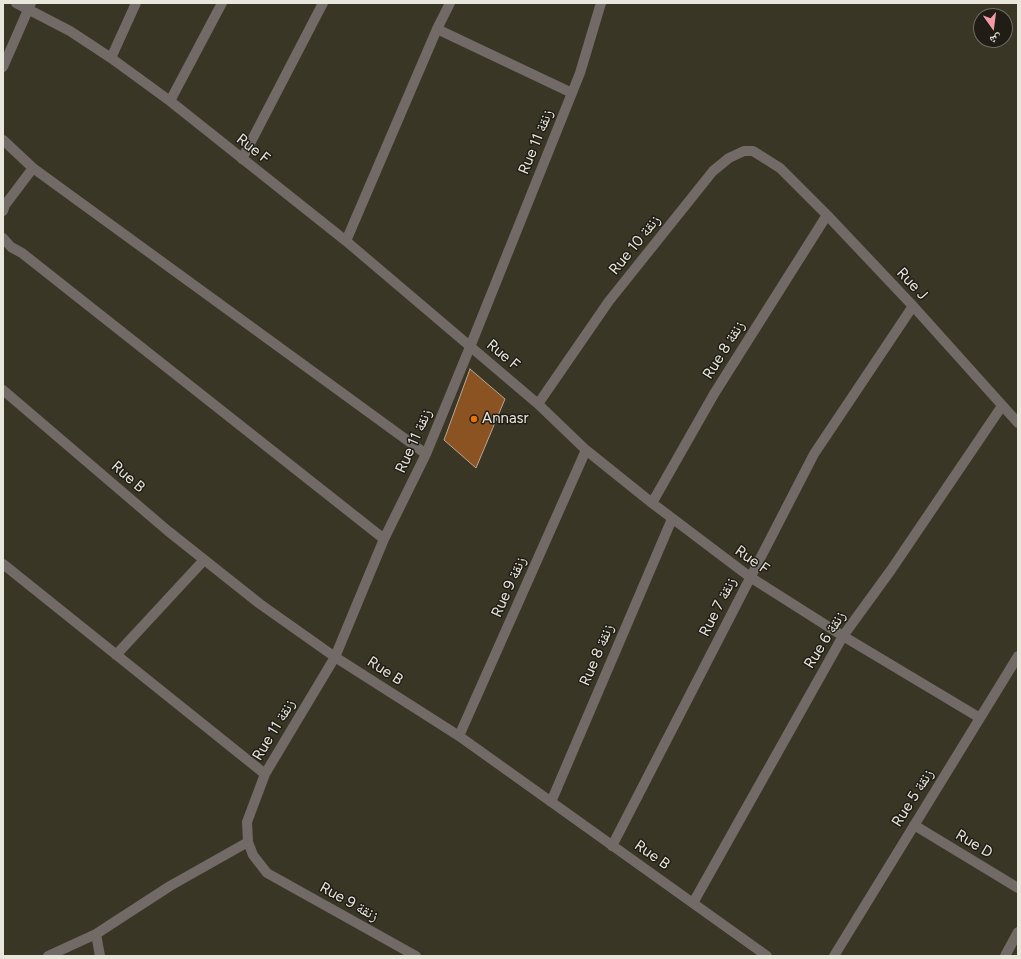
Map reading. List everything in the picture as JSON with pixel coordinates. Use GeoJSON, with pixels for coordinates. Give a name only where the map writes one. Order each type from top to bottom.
{"type":"FeatureCollection","features":[{"type":"Feature","properties":{"kind":"street","name":"Rue F"},"geometry":{"type":"LineString","coordinates":[[16,3],[29,6],[70,31],[111,58],[170,101],[346,241],[538,404],[586,450],[652,504],[750,577],[843,636],[980,718]]}},
{"type":"Feature","properties":{"kind":"street"},"geometry":{"type":"LineString","coordinates":[[111,58],[136,3]]}},
{"type":"Feature","properties":{"kind":"street"},"geometry":{"type":"LineString","coordinates":[[170,101],[222,3]]}},
{"type":"Feature","properties":{"kind":"street"},"geometry":{"type":"LineString","coordinates":[[242,159],[324,3]]}},
{"type":"Feature","properties":{"kind":"street"},"geometry":{"type":"LineString","coordinates":[[346,241],[437,29],[450,3]]}},
{"type":"Feature","properties":{"kind":"street","name":"Rue 11 زنقة"},"geometry":{"type":"LineString","coordinates":[[268,873],[253,855],[248,842],[247,822],[265,774],[335,658],[384,539],[426,454],[580,73],[601,4]]}},
{"type":"Feature","properties":{"kind":"street"},"geometry":{"type":"LineString","coordinates":[[3,67],[29,6]]}},
{"type":"Feature","properties":{"kind":"street"},"geometry":{"type":"LineString","coordinates":[[437,29],[572,93]]}},
{"type":"Feature","properties":{"kind":"street"},"geometry":{"type":"LineString","coordinates":[[3,140],[33,168],[426,454]]}},
{"type":"Feature","properties":{"kind":"street","name":"Rue 10 زنقة"},"geometry":{"type":"LineString","coordinates":[[538,404],[609,301],[713,171],[729,158],[744,151],[753,152],[780,168]]}},
{"type":"Feature","properties":{"kind":"street"},"geometry":{"type":"LineString","coordinates":[[3,211],[5,205],[33,168]]}},
{"type":"Feature","properties":{"kind":"street","name":"Rue J"},"geometry":{"type":"LineString","coordinates":[[780,168],[827,215],[913,306],[1018,423]]}},
{"type":"Feature","properties":{"kind":"street","name":"Rue 8 زنقة"},"geometry":{"type":"LineString","coordinates":[[652,504],[714,394],[827,215]]}},
{"type":"Feature","properties":{"kind":"street"},"geometry":{"type":"LineString","coordinates":[[3,238],[11,247],[22,254],[384,539]]}},
{"type":"Feature","properties":{"kind":"street","name":"Rue 7 زنقة"},"geometry":{"type":"LineString","coordinates":[[612,846],[814,454],[913,306]]}},
{"type":"Feature","properties":{"kind":"street","name":"Rue B"},"geometry":{"type":"LineString","coordinates":[[3,390],[168,531],[260,604],[335,658],[459,736],[767,956]]}},
{"type":"Feature","properties":{"kind":"street","name":"Rue 6 زنقة"},"geometry":{"type":"LineString","coordinates":[[693,903],[843,636],[896,563],[1002,406]]}},
{"type":"Feature","properties":{"kind":"street","name":"Rue 9 زنقة"},"geometry":{"type":"LineString","coordinates":[[459,736],[586,450]]}},
{"type":"Feature","properties":{"kind":"street","name":"Rue 8 زنقة"},"geometry":{"type":"LineString","coordinates":[[551,802],[672,519]]}},
{"type":"Feature","properties":{"kind":"street"},"geometry":{"type":"LineString","coordinates":[[116,655],[204,560]]}},
{"type":"Feature","properties":{"kind":"street"},"geometry":{"type":"LineString","coordinates":[[3,564],[265,774]]}},
{"type":"Feature","properties":{"kind":"street","name":"Rue 5 زنقة"},"geometry":{"type":"LineString","coordinates":[[834,956],[1018,656]]}},
{"type":"Feature","properties":{"kind":"street","name":"Rue D"},"geometry":{"type":"LineString","coordinates":[[914,825],[1018,888]]}},
{"type":"Feature","properties":{"kind":"street"},"geometry":{"type":"LineString","coordinates":[[48,956],[96,934],[170,886],[248,842]]}},
{"type":"Feature","properties":{"kind":"street","name":"Rue 9 زنقة"},"geometry":{"type":"LineString","coordinates":[[268,873],[416,956]]}},
{"type":"Feature","properties":{"kind":"street"},"geometry":{"type":"LineString","coordinates":[[1005,956],[1018,932]]}},
{"type":"Feature","properties":{"kind":"street"},"geometry":{"type":"LineString","coordinates":[[96,934],[100,956]]}},
{"type":"Feature","properties":{"kind":"building","name":"Annasr"},"geometry":{"type":"Polygon","coordinates":[[[470,369],[505,399],[476,468],[444,440],[470,369]]]}},
{"type":"Feature","properties":{"kind":"place","name":"Annasr"},"geometry":{"type":"Point","coordinates":[474,419]}}]}
